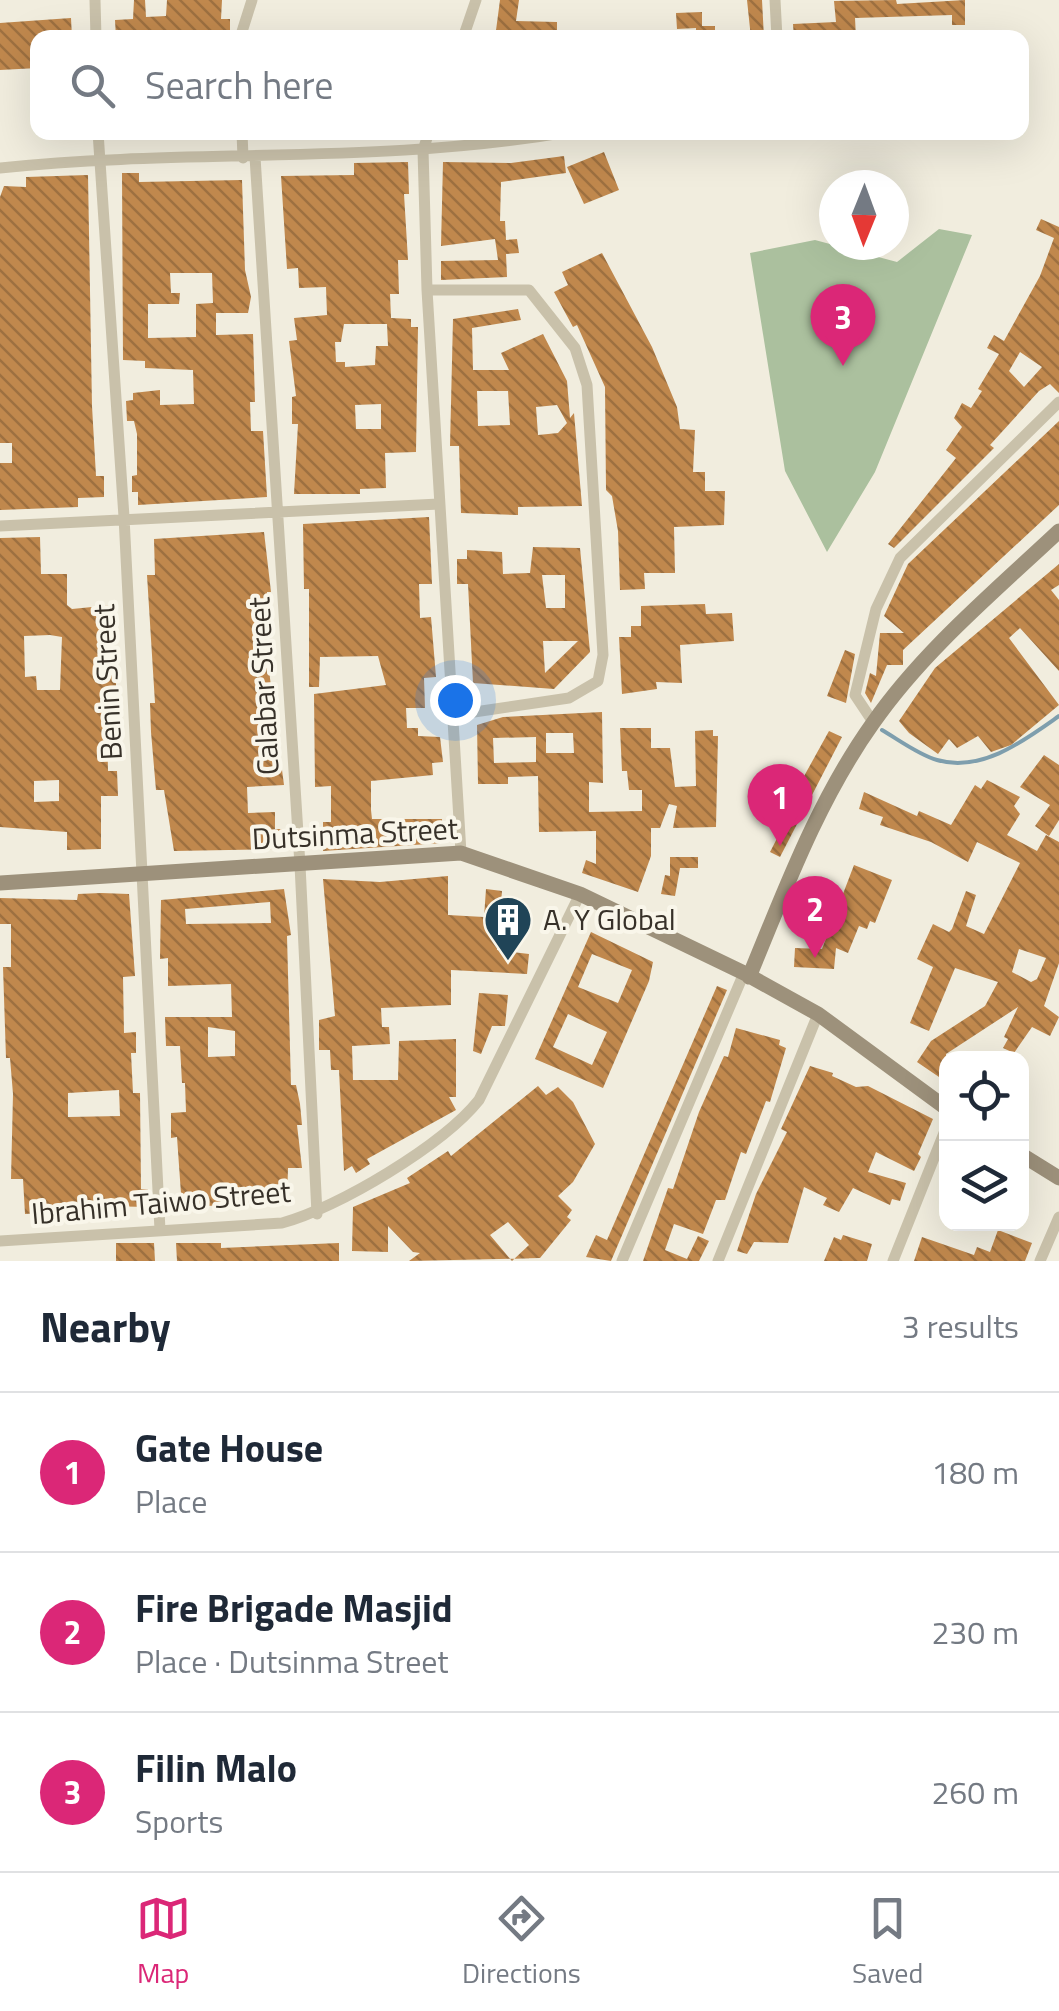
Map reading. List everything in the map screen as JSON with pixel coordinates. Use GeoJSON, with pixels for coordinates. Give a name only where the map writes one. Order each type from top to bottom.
{"type":"FeatureCollection","features":[{"type":"Feature","properties":{"kind":"street"},"geometry":{"type":"LineString","coordinates":[[95,0],[96,30]]}},
{"type":"Feature","properties":{"kind":"street"},"geometry":{"type":"LineString","coordinates":[[243,30],[252,0]]}},
{"type":"Feature","properties":{"kind":"street"},"geometry":{"type":"LineString","coordinates":[[466,30],[476,0]]}},
{"type":"Feature","properties":{"kind":"street"},"geometry":{"type":"LineString","coordinates":[[775,0],[777,30]]}},
{"type":"Feature","properties":{"kind":"street","name":"Benin Street"},"geometry":{"type":"LineString","coordinates":[[98,140],[124,517],[160,1230]]}},
{"type":"Feature","properties":{"kind":"street","name":"Calabar Street"},"geometry":{"type":"LineString","coordinates":[[244,140],[249,157],[279,514],[317,1214]]}},
{"type":"Feature","properties":{"kind":"street"},"geometry":{"type":"LineString","coordinates":[[426,140],[423,150],[426,290],[461,853]]}},
{"type":"Feature","properties":{"kind":"street"},"geometry":{"type":"LineString","coordinates":[[0,168],[98,158],[423,150],[521,140]]}},
{"type":"Feature","properties":{"kind":"street"},"geometry":{"type":"LineString","coordinates":[[426,290],[529,290],[575,348],[587,385],[591,424],[603,655],[598,681],[569,698],[545,704],[454,715]]}},
{"type":"Feature","properties":{"kind":"street"},"geometry":{"type":"LineString","coordinates":[[873,722],[855,695],[876,609],[900,558],[1059,402]]}},
{"type":"Feature","properties":{"kind":"street"},"geometry":{"type":"LineString","coordinates":[[0,526],[439,504]]}},
{"type":"Feature","properties":{"kind":"street"},"geometry":{"type":"LineString","coordinates":[[622,1261],[817,816],[873,722],[956,627],[1059,531]]}},
{"type":"Feature","properties":{"kind":"street","name":"Dutsinma Street"},"geometry":{"type":"LineString","coordinates":[[0,883],[461,853],[580,894],[746,975],[818,1014],[939,1103]]}},
{"type":"Feature","properties":{"kind":"street","name":"Ibrahim Taiwo Street"},"geometry":{"type":"LineString","coordinates":[[0,1239],[282,1224],[317,1214],[461,1123],[480,1100],[580,894]]}},
{"type":"Feature","properties":{"kind":"street"},"geometry":{"type":"LineString","coordinates":[[718,1261],[818,1014]]}},
{"type":"Feature","properties":{"kind":"street"},"geometry":{"type":"LineString","coordinates":[[893,1261],[941,1141]]}},
{"type":"Feature","properties":{"kind":"street"},"geometry":{"type":"LineString","coordinates":[[1029,1159],[1059,1178]]}},
{"type":"Feature","properties":{"kind":"street"},"geometry":{"type":"LineString","coordinates":[[1040,1261],[1059,1217]]}},
{"type":"Feature","properties":{"kind":"green space"},"geometry":{"type":"Polygon","coordinates":[[[939,229],[972,235],[875,472],[827,552],[785,471],[750,253],[815,240],[819,241],[819,260],[897,262],[909,260],[909,253],[939,229]]]}},
{"type":"Feature","properties":{"kind":"building"},"geometry":{"type":"Polygon","coordinates":[[[134,0],[145,0],[146,17],[166,16],[167,0],[222,0],[221,19],[230,19],[230,30],[116,30],[115,20],[133,19],[134,0]]]}},
{"type":"Feature","properties":{"kind":"building"},"geometry":{"type":"Polygon","coordinates":[[[500,0],[519,0],[516,21],[557,22],[557,30],[496,30],[500,0]]]}},
{"type":"Feature","properties":{"kind":"building"},"geometry":{"type":"Polygon","coordinates":[[[747,0],[762,0],[764,30],[750,30],[747,0]]]}},
{"type":"Feature","properties":{"kind":"building"},"geometry":{"type":"Polygon","coordinates":[[[896,0],[897,4],[965,0],[965,25],[952,25],[952,15],[855,18],[856,30],[793,30],[793,24],[836,22],[834,1],[896,0]]]}},
{"type":"Feature","properties":{"kind":"building"},"geometry":{"type":"Polygon","coordinates":[[[702,12],[702,26],[715,26],[715,30],[677,29],[676,13],[702,12]]]}},
{"type":"Feature","properties":{"kind":"building"},"geometry":{"type":"Polygon","coordinates":[[[71,18],[72,30],[30,30],[30,68],[0,70],[0,23],[71,18]]]}},
{"type":"Feature","properties":{"kind":"building"},"geometry":{"type":"Polygon","coordinates":[[[604,152],[619,190],[584,204],[567,167],[604,152]]]}},
{"type":"Feature","properties":{"kind":"building"},"geometry":{"type":"Polygon","coordinates":[[[564,156],[566,173],[501,182],[500,221],[505,221],[506,240],[517,239],[519,253],[506,254],[507,277],[441,280],[441,261],[498,260],[495,239],[441,246],[443,162],[511,163],[564,156]]]}},
{"type":"Feature","properties":{"kind":"building"},"geometry":{"type":"Polygon","coordinates":[[[408,162],[409,194],[404,194],[408,260],[398,260],[399,294],[390,294],[391,318],[411,319],[411,327],[418,327],[416,452],[385,453],[386,488],[360,489],[360,494],[294,494],[298,424],[292,424],[292,397],[296,396],[289,341],[297,340],[294,318],[327,315],[326,287],[299,288],[298,268],[287,269],[281,176],[354,175],[354,163],[408,162]],[[344,324],[341,342],[335,342],[336,362],[345,362],[345,367],[375,365],[376,346],[388,346],[387,324],[344,324]],[[381,404],[355,405],[356,429],[381,429],[381,404]]]}},
{"type":"Feature","properties":{"kind":"building"},"geometry":{"type":"Polygon","coordinates":[[[122,173],[139,173],[139,182],[242,180],[245,270],[251,297],[248,313],[216,313],[216,335],[253,334],[255,402],[250,402],[251,431],[263,431],[267,497],[138,505],[138,492],[132,492],[132,476],[137,475],[137,434],[134,421],[127,421],[126,401],[133,400],[133,393],[160,390],[160,405],[194,404],[193,370],[145,368],[145,361],[123,360],[122,173]],[[170,273],[171,293],[180,293],[179,304],[148,304],[148,338],[196,337],[196,304],[213,303],[212,273],[170,273]]]}},
{"type":"Feature","properties":{"kind":"building"},"geometry":{"type":"Polygon","coordinates":[[[88,175],[92,406],[96,476],[104,476],[104,497],[78,498],[78,507],[0,510],[0,463],[12,463],[12,443],[0,443],[0,197],[4,186],[26,187],[26,177],[88,175]]]}},
{"type":"Feature","properties":{"kind":"building"},"geometry":{"type":"Polygon","coordinates":[[[1041,219],[1059,227],[1059,393],[1050,384],[1039,391],[990,445],[994,448],[894,548],[888,544],[956,458],[946,450],[962,427],[954,418],[962,403],[971,408],[999,354],[987,348],[994,335],[1004,341],[1040,276],[1054,238],[1036,230],[1041,219]],[[1020,352],[1009,371],[1024,387],[1042,367],[1020,352]]]}},
{"type":"Feature","properties":{"kind":"building"},"geometry":{"type":"Polygon","coordinates":[[[602,253],[652,347],[677,407],[680,429],[695,430],[693,472],[705,472],[705,491],[725,491],[724,525],[674,527],[675,573],[644,573],[645,589],[620,590],[618,531],[612,496],[606,490],[605,387],[577,325],[573,327],[554,292],[568,285],[562,272],[602,253]]]}},
{"type":"Feature","properties":{"kind":"building"},"geometry":{"type":"Polygon","coordinates":[[[518,309],[521,320],[472,328],[473,370],[509,370],[501,353],[543,334],[567,381],[570,418],[574,413],[582,506],[518,507],[518,515],[461,513],[459,446],[450,446],[453,319],[518,309]],[[477,391],[478,426],[510,425],[508,391],[477,391]],[[557,405],[536,407],[538,435],[558,433],[567,423],[557,405]]]}},
{"type":"Feature","properties":{"kind":"building"},"geometry":{"type":"Polygon","coordinates":[[[1059,421],[1059,505],[903,650],[903,665],[887,665],[871,703],[865,693],[870,673],[876,676],[880,633],[904,633],[884,616],[908,564],[1059,421]]]}},
{"type":"Feature","properties":{"kind":"building"},"geometry":{"type":"Polygon","coordinates":[[[429,517],[432,584],[419,584],[420,618],[431,617],[436,677],[424,678],[425,708],[406,708],[407,728],[418,728],[418,736],[440,737],[443,762],[432,763],[433,775],[371,781],[371,810],[372,819],[442,819],[443,843],[323,851],[323,822],[331,822],[331,786],[315,787],[314,694],[386,685],[378,656],[320,657],[319,687],[309,687],[309,589],[304,589],[303,524],[429,517]]]}},
{"type":"Feature","properties":{"kind":"building"},"geometry":{"type":"Polygon","coordinates":[[[264,532],[271,592],[267,592],[268,663],[284,785],[247,787],[248,813],[275,812],[275,829],[283,829],[282,849],[174,851],[164,790],[156,790],[151,732],[150,703],[155,703],[147,575],[155,575],[154,539],[264,532]]]}},
{"type":"Feature","properties":{"kind":"building"},"geometry":{"type":"Polygon","coordinates":[[[40,537],[41,574],[67,574],[67,605],[72,609],[112,605],[108,664],[116,664],[116,726],[107,726],[108,771],[117,771],[118,796],[101,796],[101,849],[67,850],[67,832],[0,827],[0,538],[40,537]],[[24,636],[25,677],[36,676],[37,690],[60,690],[62,637],[24,636]],[[59,780],[34,781],[34,802],[59,801],[59,780]]]}},
{"type":"Feature","properties":{"kind":"building"},"geometry":{"type":"Polygon","coordinates":[[[533,547],[580,548],[590,652],[554,689],[473,683],[468,584],[457,584],[457,559],[467,559],[467,550],[502,552],[503,574],[530,573],[533,547]],[[542,575],[546,608],[565,608],[565,575],[542,575]],[[543,641],[545,673],[578,641],[543,641]]]}},
{"type":"Feature","properties":{"kind":"building"},"geometry":{"type":"Polygon","coordinates":[[[1059,564],[1059,585],[1051,590],[1059,600],[1059,671],[1020,628],[1009,638],[1059,705],[1011,745],[991,752],[978,736],[957,748],[949,739],[938,754],[909,733],[899,721],[935,668],[1059,564]]]}},
{"type":"Feature","properties":{"kind":"building"},"geometry":{"type":"Polygon","coordinates":[[[705,604],[706,614],[732,613],[734,641],[680,645],[682,683],[656,682],[657,689],[622,694],[619,637],[631,637],[631,626],[641,626],[641,606],[705,604]]]}},
{"type":"Feature","properties":{"kind":"building"},"geometry":{"type":"Polygon","coordinates":[[[845,650],[855,654],[846,703],[827,696],[845,650]]]}},
{"type":"Feature","properties":{"kind":"building"},"geometry":{"type":"Polygon","coordinates":[[[602,712],[603,783],[589,782],[589,812],[642,811],[642,790],[629,790],[627,771],[622,771],[620,728],[651,728],[651,748],[670,748],[675,787],[696,786],[695,731],[713,730],[713,736],[718,736],[716,827],[673,828],[677,806],[669,804],[660,828],[651,828],[651,856],[638,892],[582,873],[586,860],[596,864],[596,831],[539,832],[538,776],[508,777],[508,784],[478,784],[477,725],[503,717],[602,712]],[[546,733],[546,753],[574,753],[573,733],[546,733]],[[536,737],[493,738],[494,763],[536,762],[536,737]]]}},
{"type":"Feature","properties":{"kind":"building"},"geometry":{"type":"Polygon","coordinates":[[[829,731],[842,737],[780,857],[770,852],[787,819],[782,816],[829,731]]]}},
{"type":"Feature","properties":{"kind":"building"},"geometry":{"type":"Polygon","coordinates":[[[1044,755],[1059,765],[1059,820],[1049,836],[1035,826],[1050,805],[1020,787],[1044,755]]]}},
{"type":"Feature","properties":{"kind":"building"},"geometry":{"type":"Polygon","coordinates":[[[987,780],[1020,797],[1014,806],[1020,814],[1007,835],[1037,851],[1046,835],[1059,842],[1059,963],[1044,1006],[1059,1017],[1050,1036],[1032,1027],[1015,1051],[1010,1051],[1003,1048],[1008,1039],[1004,1037],[1018,1007],[951,1051],[939,1051],[939,1077],[917,1062],[931,1041],[985,1006],[998,982],[955,968],[929,1031],[910,1023],[933,967],[917,959],[933,924],[949,932],[952,929],[966,891],[976,895],[966,926],[984,934],[1020,863],[977,842],[968,862],[931,842],[880,825],[883,817],[859,809],[864,792],[917,816],[919,811],[951,825],[975,785],[981,789],[987,780]],[[1019,949],[1012,972],[1031,982],[1037,979],[1046,958],[1019,949]]]}},
{"type":"Feature","properties":{"kind":"building"},"geometry":{"type":"Polygon","coordinates":[[[670,857],[698,857],[698,868],[680,868],[675,896],[661,894],[665,875],[670,876],[670,857]]]}},
{"type":"Feature","properties":{"kind":"building"},"geometry":{"type":"Polygon","coordinates":[[[854,865],[892,880],[875,923],[870,921],[867,929],[859,926],[848,953],[836,948],[834,969],[794,967],[795,948],[822,949],[854,865]]]}},
{"type":"Feature","properties":{"kind":"building"},"geometry":{"type":"Polygon","coordinates":[[[448,876],[448,915],[484,917],[486,889],[502,891],[497,950],[529,954],[527,974],[451,970],[451,1005],[381,1008],[382,1027],[389,1027],[390,1044],[352,1046],[353,1080],[398,1080],[399,1041],[456,1039],[456,1097],[449,1097],[456,1110],[367,1159],[370,1164],[356,1173],[352,1166],[344,1171],[339,1070],[331,1070],[330,1050],[319,1050],[319,1020],[335,1016],[323,879],[380,882],[448,876]]]}},
{"type":"Feature","properties":{"kind":"building"},"geometry":{"type":"Polygon","coordinates":[[[284,889],[291,935],[287,936],[291,1085],[296,1085],[302,1125],[297,1125],[302,1168],[288,1168],[287,1200],[182,1208],[177,1137],[171,1138],[171,1113],[186,1112],[185,1083],[180,1046],[166,1046],[165,1017],[232,1017],[231,984],[168,986],[168,958],[160,959],[161,900],[284,889]],[[270,902],[185,909],[186,924],[271,923],[270,902]],[[208,1027],[208,1057],[235,1056],[235,1031],[208,1027]]]}},
{"type":"Feature","properties":{"kind":"building"},"geometry":{"type":"Polygon","coordinates":[[[78,894],[129,894],[135,976],[123,977],[124,1033],[136,1032],[136,1053],[131,1053],[133,1093],[140,1093],[141,1189],[148,1189],[149,1207],[100,1206],[100,1214],[40,1219],[40,1213],[25,1214],[23,1179],[11,1179],[13,1094],[10,1058],[6,1058],[3,967],[11,967],[11,924],[0,924],[0,898],[77,900],[78,894]],[[119,1090],[68,1093],[68,1117],[120,1116],[119,1090]]]}},
{"type":"Feature","properties":{"kind":"building"},"geometry":{"type":"Polygon","coordinates":[[[591,932],[653,962],[649,981],[603,1088],[535,1059],[591,932]],[[592,954],[578,987],[618,1003],[632,970],[592,954]],[[568,1014],[553,1047],[592,1065],[607,1032],[568,1014]]]}},
{"type":"Feature","properties":{"kind":"building"},"geometry":{"type":"Polygon","coordinates":[[[717,986],[727,990],[611,1261],[586,1257],[596,1235],[607,1240],[717,986]]]}},
{"type":"Feature","properties":{"kind":"building"},"geometry":{"type":"Polygon","coordinates":[[[479,993],[508,995],[505,1026],[492,1026],[481,1054],[473,1051],[479,993]]]}},
{"type":"Feature","properties":{"kind":"building"},"geometry":{"type":"Polygon","coordinates":[[[736,1028],[780,1040],[779,1045],[786,1048],[770,1102],[766,1101],[746,1154],[741,1152],[725,1200],[716,1200],[703,1234],[674,1224],[665,1250],[687,1259],[698,1236],[709,1241],[699,1261],[643,1261],[668,1188],[673,1189],[699,1112],[724,1056],[728,1057],[736,1028]]]}},
{"type":"Feature","properties":{"kind":"building"},"geometry":{"type":"Polygon","coordinates":[[[810,1066],[833,1073],[832,1076],[856,1087],[868,1086],[933,1119],[918,1154],[921,1157],[914,1171],[876,1152],[868,1172],[906,1183],[900,1201],[892,1199],[890,1205],[853,1188],[839,1212],[823,1205],[827,1198],[804,1187],[788,1243],[754,1242],[747,1254],[737,1251],[756,1194],[787,1132],[781,1129],[810,1066]]]}},
{"type":"Feature","properties":{"kind":"building"},"geometry":{"type":"Polygon","coordinates":[[[538,1086],[546,1095],[558,1087],[573,1102],[595,1144],[573,1182],[558,1196],[572,1210],[567,1217],[571,1220],[540,1258],[515,1259],[529,1245],[508,1222],[490,1235],[510,1259],[409,1261],[420,1253],[413,1252],[388,1226],[388,1252],[352,1251],[353,1207],[410,1183],[407,1178],[448,1151],[451,1156],[538,1086]]]}},
{"type":"Feature","properties":{"kind":"building"},"geometry":{"type":"Polygon","coordinates":[[[998,1231],[1032,1243],[1025,1261],[914,1261],[922,1237],[974,1255],[977,1247],[990,1252],[998,1231]]]}},
{"type":"Feature","properties":{"kind":"building"},"geometry":{"type":"Polygon","coordinates":[[[843,1235],[872,1244],[867,1261],[824,1261],[834,1237],[841,1240],[843,1235]]]}},
{"type":"Feature","properties":{"kind":"building"},"geometry":{"type":"Polygon","coordinates":[[[116,1243],[154,1243],[155,1261],[116,1261],[116,1243]]]}},
{"type":"Feature","properties":{"kind":"building"},"geometry":{"type":"Polygon","coordinates":[[[176,1243],[221,1243],[221,1248],[339,1243],[339,1261],[177,1261],[176,1243]]]}},
{"type":"Feature","properties":{"kind":"waterway"},"geometry":{"type":"LineString","coordinates":[[882,730],[930,758],[970,762],[1002,752],[1059,716]]}},
{"type":"Feature","properties":{"kind":"place","name":"Filin Malo"},"geometry":{"type":"Point","coordinates":[843,366]}},
{"type":"Feature","properties":{"kind":"place","name":"Gate House"},"geometry":{"type":"Point","coordinates":[780,846]}},
{"type":"Feature","properties":{"kind":"place","name":"Fire Brigade Masjid"},"geometry":{"type":"Point","coordinates":[815,958]}},
{"type":"Feature","properties":{"kind":"place","name":"A. Y Global"},"geometry":{"type":"Point","coordinates":[508,962]}}]}
